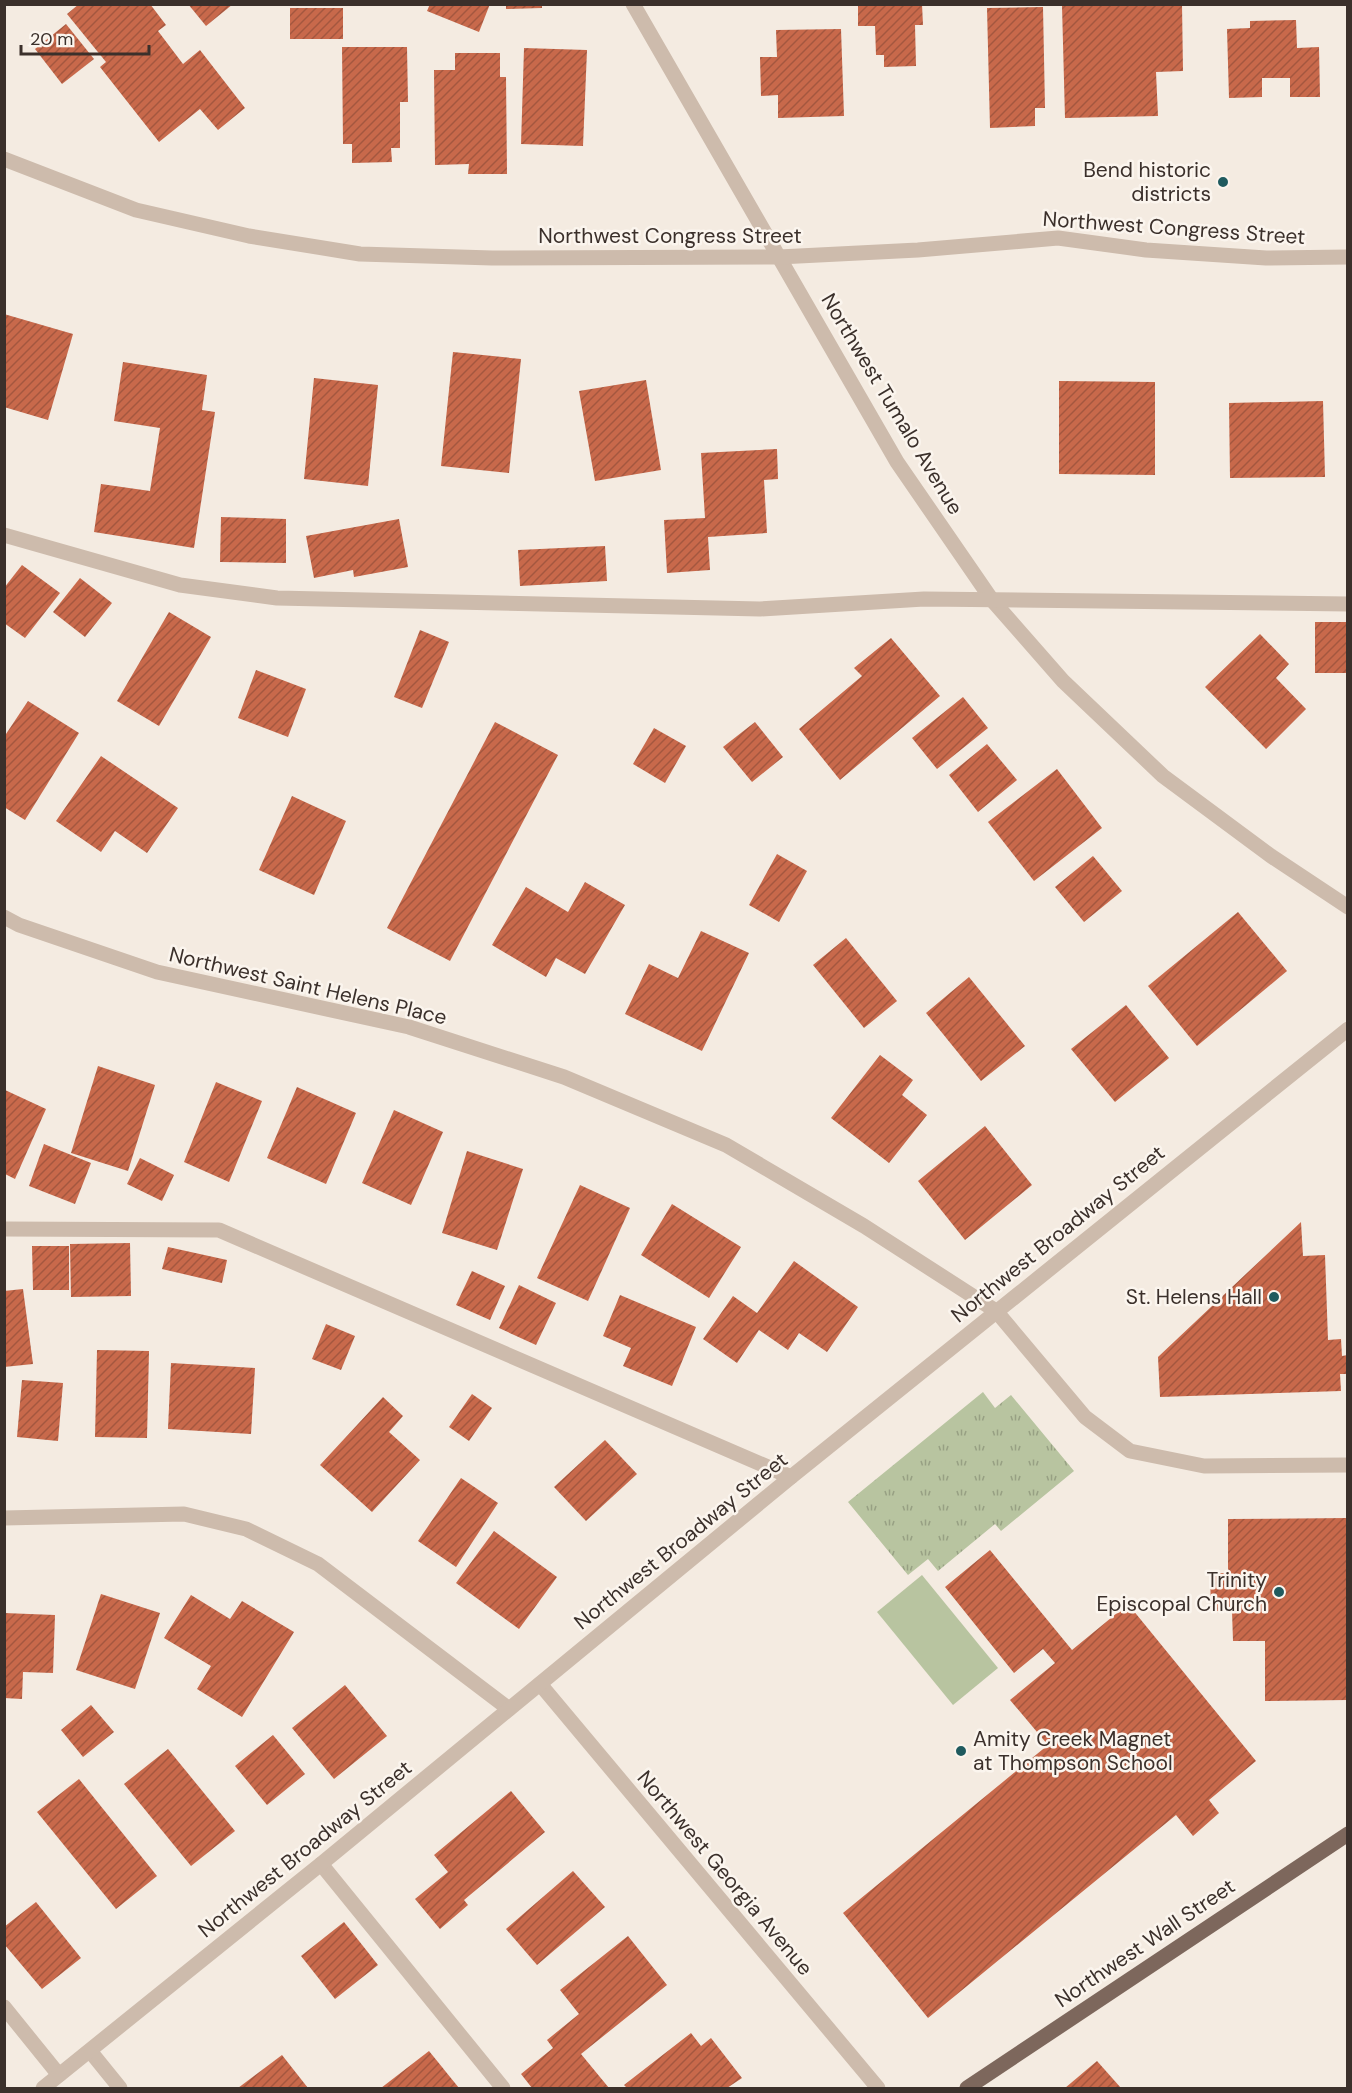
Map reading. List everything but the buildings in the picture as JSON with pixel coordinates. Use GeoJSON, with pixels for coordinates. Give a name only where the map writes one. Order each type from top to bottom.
{"type":"FeatureCollection","features":[{"type":"Feature","properties":{"kind":"main road","name":"Northwest Wall Street"},"geometry":{"type":"LineString","coordinates":[[967,2088],[1347,1834]]}},
{"type":"Feature","properties":{"kind":"street","name":"Northwest Tumalo Avenue"},"geometry":{"type":"LineString","coordinates":[[633,4],[897,462],[992,600],[1063,681],[1163,776],[1271,856],[1347,908]]}},
{"type":"Feature","properties":{"kind":"street","name":"Northwest Congress Street"},"geometry":{"type":"LineString","coordinates":[[4,159],[136,210],[249,236],[360,254],[492,258],[779,257],[918,250],[1058,238],[1146,250],[1266,258],[1347,257]]}},
{"type":"Feature","properties":{"kind":"street"},"geometry":{"type":"LineString","coordinates":[[4,535],[180,585],[277,598],[760,609],[924,599],[1347,604]]}},
{"type":"Feature","properties":{"kind":"street","name":"Northwest Saint Helens Place"},"geometry":{"type":"LineString","coordinates":[[4,917],[19,925],[157,972],[409,1027],[564,1077],[726,1145],[864,1226],[996,1311],[1085,1417],[1130,1452],[1204,1466],[1347,1465]]}},
{"type":"Feature","properties":{"kind":"street","name":"Northwest Broadway Street"},"geometry":{"type":"LineString","coordinates":[[43,2088],[321,1864],[791,1477],[1347,1029]]}},
{"type":"Feature","properties":{"kind":"street"},"geometry":{"type":"LineString","coordinates":[[4,1229],[219,1230],[791,1477]]}},
{"type":"Feature","properties":{"kind":"street"},"geometry":{"type":"LineString","coordinates":[[4,1518],[184,1514],[246,1529],[318,1564],[509,1709]]}},
{"type":"Feature","properties":{"kind":"street","name":"Northwest Georgia Avenue"},"geometry":{"type":"LineString","coordinates":[[540,1684],[878,2088]]}},
{"type":"Feature","properties":{"kind":"street"},"geometry":{"type":"LineString","coordinates":[[321,1864],[503,2088]]}},
{"type":"Feature","properties":{"kind":"street"},"geometry":{"type":"LineString","coordinates":[[4,2007],[59,2075]]}},
{"type":"Feature","properties":{"kind":"street"},"geometry":{"type":"LineString","coordinates":[[90,2051],[120,2088]]}},
{"type":"Feature","properties":{"kind":"green space"},"geometry":{"type":"Polygon","coordinates":[[[983,1392],[995,1408],[1011,1395],[1074,1471],[1001,1531],[995,1524],[938,1571],[928,1559],[908,1575],[848,1502],[983,1392]]]}},
{"type":"Feature","properties":{"kind":"green space"},"geometry":{"type":"Polygon","coordinates":[[[922,1575],[998,1668],[953,1705],[877,1612],[922,1575]]]}},
{"type":"Feature","properties":{"kind":"place","name":"Bend historic districts"},"geometry":{"type":"Point","coordinates":[1223,182]}},
{"type":"Feature","properties":{"kind":"place","name":"St. Helens Hall"},"geometry":{"type":"Point","coordinates":[1274,1297]}},
{"type":"Feature","properties":{"kind":"place","name":"Trinity Episcopal Church"},"geometry":{"type":"Point","coordinates":[1279,1592]}},
{"type":"Feature","properties":{"kind":"place","name":"Amity Creek Magnet at Thompson School"},"geometry":{"type":"Point","coordinates":[961,1751]}}]}
